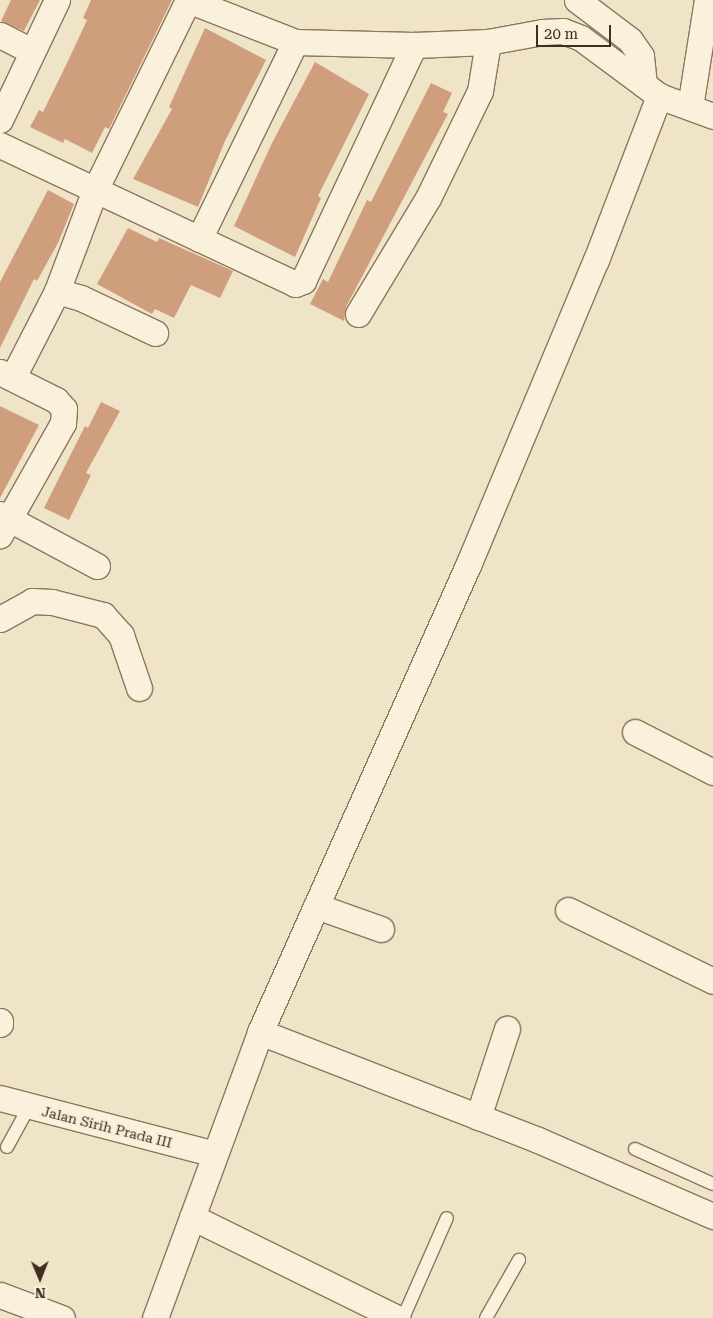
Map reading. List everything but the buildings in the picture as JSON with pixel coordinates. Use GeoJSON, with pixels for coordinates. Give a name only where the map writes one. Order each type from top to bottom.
{"type":"FeatureCollection","features":[{"type":"Feature","properties":{"kind":"street"},"geometry":{"type":"LineString","coordinates":[[0,120],[31,51],[57,0]]}},
{"type":"Feature","properties":{"kind":"street"},"geometry":{"type":"LineString","coordinates":[[97,566],[3,522],[63,423],[64,409],[56,400],[7,375],[57,291],[95,190],[188,0],[295,42],[414,45],[488,42],[542,32],[563,31],[581,38],[652,90],[690,108],[713,116]]}},
{"type":"Feature","properties":{"kind":"street"},"geometry":{"type":"LineString","coordinates":[[155,1318],[260,1032],[469,564],[596,260],[652,90],[641,56],[630,40],[577,0]]}},
{"type":"Feature","properties":{"kind":"street"},"geometry":{"type":"LineString","coordinates":[[690,108],[707,0]]}},
{"type":"Feature","properties":{"kind":"street"},"geometry":{"type":"LineString","coordinates":[[0,35],[31,51]]}},
{"type":"Feature","properties":{"kind":"street"},"geometry":{"type":"LineString","coordinates":[[199,239],[295,42]]}},
{"type":"Feature","properties":{"kind":"street"},"geometry":{"type":"LineString","coordinates":[[358,314],[428,198],[480,91],[488,42]]}},
{"type":"Feature","properties":{"kind":"street"},"geometry":{"type":"LineString","coordinates":[[0,145],[295,284],[303,282],[414,45]]}},
{"type":"Feature","properties":{"kind":"street"},"geometry":{"type":"LineString","coordinates":[[57,291],[81,298],[155,333]]}},
{"type":"Feature","properties":{"kind":"street"},"geometry":{"type":"LineString","coordinates":[[0,619],[32,601],[52,602],[104,615],[121,635],[139,688]]}},
{"type":"Feature","properties":{"kind":"street"},"geometry":{"type":"LineString","coordinates":[[635,732],[713,772]]}},
{"type":"Feature","properties":{"kind":"street"},"geometry":{"type":"LineString","coordinates":[[316,906],[381,929]]}},
{"type":"Feature","properties":{"kind":"street"},"geometry":{"type":"LineString","coordinates":[[568,910],[713,981]]}},
{"type":"Feature","properties":{"kind":"street"},"geometry":{"type":"LineString","coordinates":[[478,1117],[507,1029]]}},
{"type":"Feature","properties":{"kind":"street"},"geometry":{"type":"LineString","coordinates":[[260,1032],[478,1117],[713,1216]]}},
{"type":"Feature","properties":{"kind":"street","name":"Jalan Sirih Prada III"},"geometry":{"type":"LineString","coordinates":[[0,1098],[215,1154]]}},
{"type":"Feature","properties":{"kind":"street"},"geometry":{"type":"LineString","coordinates":[[192,1217],[397,1318]]}},
{"type":"Feature","properties":{"kind":"street"},"geometry":{"type":"LineString","coordinates":[[0,1295],[62,1318]]}},
{"type":"Feature","properties":{"kind":"lane"},"geometry":{"type":"LineString","coordinates":[[7,1147],[29,1107]]}},
{"type":"Feature","properties":{"kind":"lane"},"geometry":{"type":"LineString","coordinates":[[635,1150],[713,1184]]}},
{"type":"Feature","properties":{"kind":"lane"},"geometry":{"type":"LineString","coordinates":[[403,1318],[446,1218]]}},
{"type":"Feature","properties":{"kind":"lane"},"geometry":{"type":"LineString","coordinates":[[486,1318],[520,1260]]}}]}
